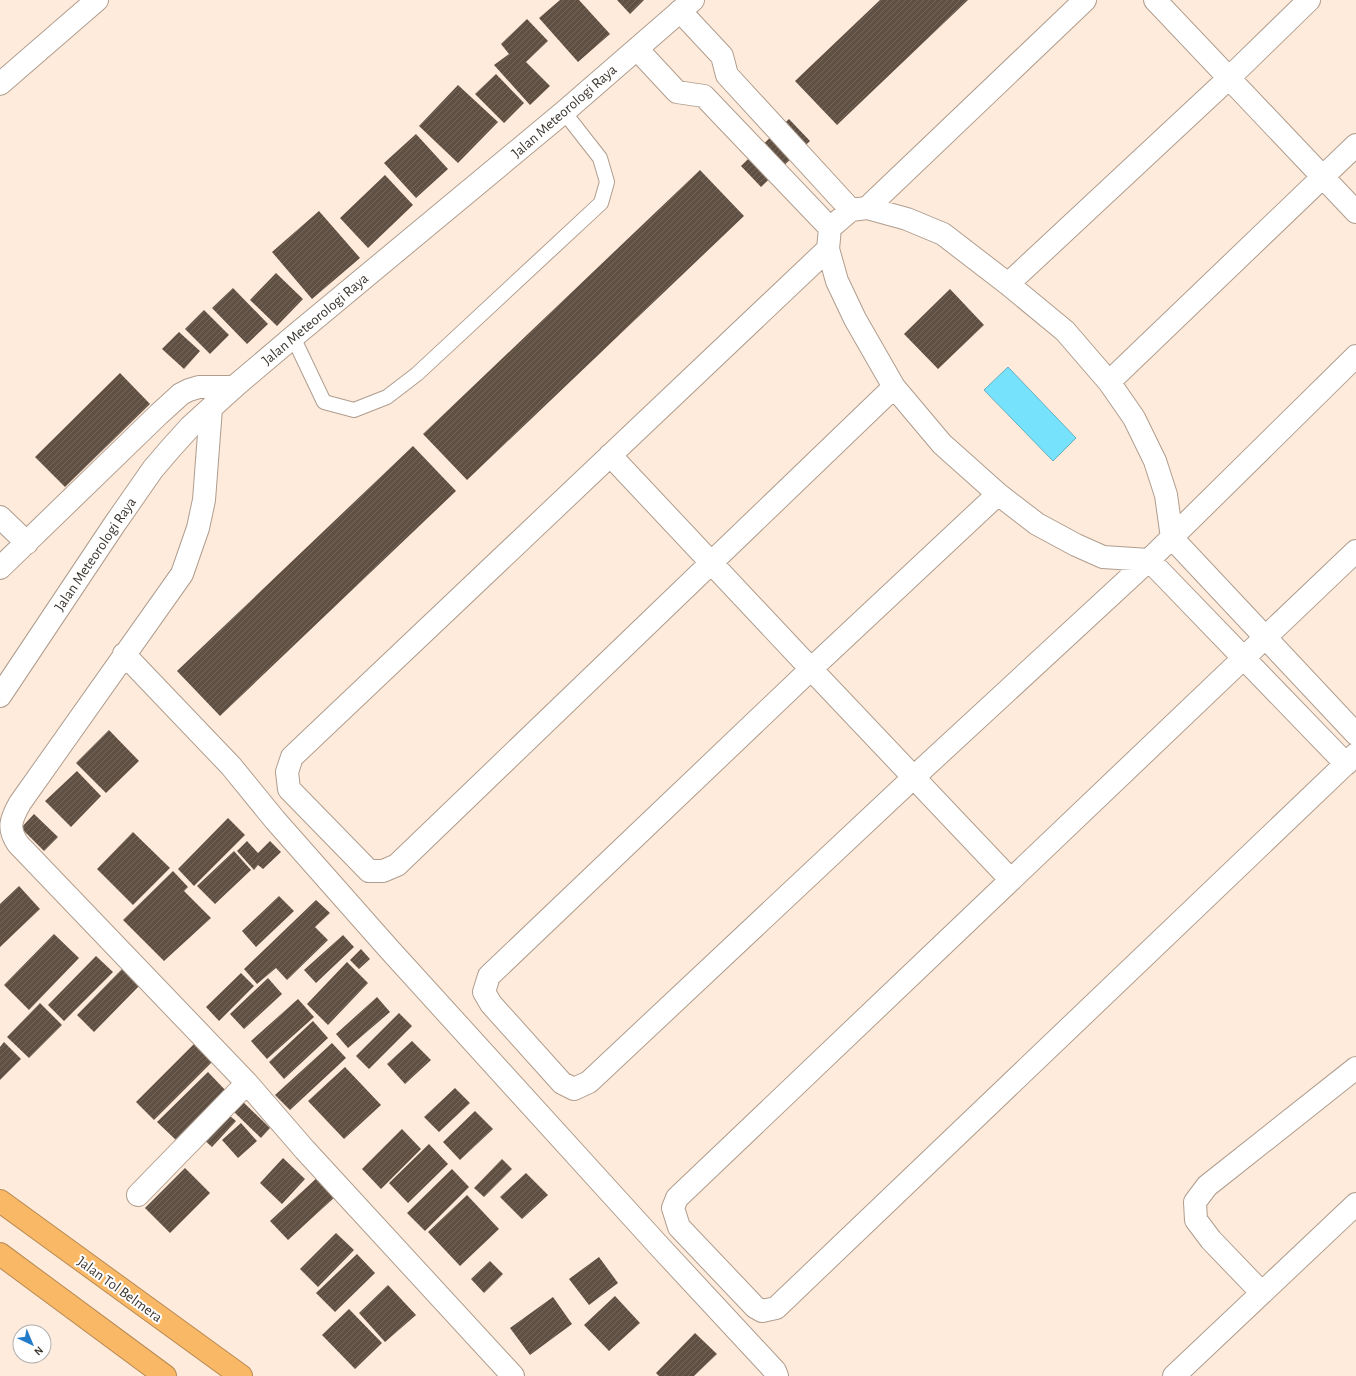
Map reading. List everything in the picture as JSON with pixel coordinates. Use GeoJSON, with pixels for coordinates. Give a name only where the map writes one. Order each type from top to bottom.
{"type":"FeatureCollection","features":[{"type":"Feature","properties":{"kind":"highway","name":"Jalan Tol Belmera"},"geometry":{"type":"LineString","coordinates":[[0,1201],[241,1376]]}},
{"type":"Feature","properties":{"kind":"highway"},"geometry":{"type":"LineString","coordinates":[[0,1254],[165,1376]]}},
{"type":"Feature","properties":{"kind":"street"},"geometry":{"type":"LineString","coordinates":[[0,84],[97,0]]}},
{"type":"Feature","properties":{"kind":"street"},"geometry":{"type":"LineString","coordinates":[[894,387],[397,865],[383,872],[369,871],[289,789],[287,772],[292,757],[610,455],[859,209],[1085,0]]}},
{"type":"Feature","properties":{"kind":"street"},"geometry":{"type":"LineString","coordinates":[[1155,0],[1356,212]]}},
{"type":"Feature","properties":{"kind":"street"},"geometry":{"type":"LineString","coordinates":[[1008,284],[1229,78],[1309,0]]}},
{"type":"Feature","properties":{"kind":"street"},"geometry":{"type":"LineString","coordinates":[[686,6],[722,56],[727,75],[859,209],[907,219],[943,234],[1008,284],[1065,331],[1109,382],[1134,418],[1155,461],[1166,496],[1172,538],[1356,734]]}},
{"type":"Feature","properties":{"kind":"street","name":"Jalan Meteorologi Raya"},"geometry":{"type":"LineString","coordinates":[[0,696],[114,525],[153,469],[171,448],[234,387],[564,112],[686,6]]}},
{"type":"Feature","properties":{"kind":"street"},"geometry":{"type":"LineString","coordinates":[[637,49],[677,92],[704,96],[829,238],[837,281],[855,319],[894,387],[942,444],[998,494],[1037,524],[1076,545],[1103,557],[1149,560],[1244,658],[1351,759],[776,1308],[762,1311],[754,1307],[679,1227],[673,1208],[677,1198],[1012,880],[1244,658],[1265,637],[1356,551]]}},
{"type":"Feature","properties":{"kind":"street"},"geometry":{"type":"LineString","coordinates":[[704,96],[727,75]]}},
{"type":"Feature","properties":{"kind":"street"},"geometry":{"type":"LineString","coordinates":[[1109,382],[1356,145]]}},
{"type":"Feature","properties":{"kind":"street"},"geometry":{"type":"LineString","coordinates":[[998,494],[811,669],[489,976],[484,992],[491,1004],[562,1083],[574,1089],[589,1082],[914,777],[1149,560],[1356,356]]}},
{"type":"Feature","properties":{"kind":"street"},"geometry":{"type":"LineString","coordinates":[[0,568],[181,394],[199,387],[234,387]]}},
{"type":"Feature","properties":{"kind":"street"},"geometry":{"type":"LineString","coordinates":[[211,408],[204,500],[198,528],[182,574],[20,803],[11,822],[12,836],[248,1083],[305,1150],[513,1376]]}},
{"type":"Feature","properties":{"kind":"street"},"geometry":{"type":"LineString","coordinates":[[610,455],[1012,880]]}},
{"type":"Feature","properties":{"kind":"street"},"geometry":{"type":"LineString","coordinates":[[0,517],[27,542]]}},
{"type":"Feature","properties":{"kind":"street"},"geometry":{"type":"LineString","coordinates":[[124,654],[231,766],[275,820],[384,943],[659,1246],[775,1371],[777,1376]]}},
{"type":"Feature","properties":{"kind":"street"},"geometry":{"type":"LineString","coordinates":[[1262,1293],[1211,1240],[1196,1220],[1196,1202],[1207,1186],[1356,1068]]}},
{"type":"Feature","properties":{"kind":"street"},"geometry":{"type":"LineString","coordinates":[[138,1195],[248,1083]]}},
{"type":"Feature","properties":{"kind":"street"},"geometry":{"type":"LineString","coordinates":[[1174,1376],[1356,1204]]}},
{"type":"Feature","properties":{"kind":"lane"},"geometry":{"type":"LineString","coordinates":[[293,337],[324,402],[354,410],[387,397],[417,374],[601,203],[607,182],[600,158],[564,112]]}},
{"type":"Feature","properties":{"kind":"water"},"geometry":{"type":"Polygon","coordinates":[[[1008,367],[1076,438],[1053,461],[984,390],[1008,367]]]}},
{"type":"Feature","properties":{"kind":"building"},"geometry":{"type":"Polygon","coordinates":[[[560,0],[579,0],[610,34],[578,62],[539,18],[560,0]]]}},
{"type":"Feature","properties":{"kind":"building"},"geometry":{"type":"Polygon","coordinates":[[[617,0],[644,0],[630,14],[617,0]]]}},
{"type":"Feature","properties":{"kind":"building"},"geometry":{"type":"Polygon","coordinates":[[[880,0],[968,0],[837,125],[795,81],[880,0]]]}},
{"type":"Feature","properties":{"kind":"building"},"geometry":{"type":"Polygon","coordinates":[[[527,19],[548,41],[526,62],[550,86],[530,105],[494,65],[509,54],[501,44],[527,19]]]}},
{"type":"Feature","properties":{"kind":"building"},"geometry":{"type":"Polygon","coordinates":[[[496,74],[524,103],[504,123],[475,94],[496,74]]]}},
{"type":"Feature","properties":{"kind":"building"},"geometry":{"type":"Polygon","coordinates":[[[458,85],[498,122],[458,163],[419,126],[458,85]]]}},
{"type":"Feature","properties":{"kind":"building"},"geometry":{"type":"Polygon","coordinates":[[[789,119],[810,141],[761,187],[741,166],[789,119]]]}},
{"type":"Feature","properties":{"kind":"building"},"geometry":{"type":"Polygon","coordinates":[[[416,134],[448,169],[416,198],[384,163],[416,134]]]}},
{"type":"Feature","properties":{"kind":"building"},"geometry":{"type":"Polygon","coordinates":[[[700,170],[744,216],[467,480],[423,434],[700,170]]]}},
{"type":"Feature","properties":{"kind":"building"},"geometry":{"type":"Polygon","coordinates":[[[385,175],[413,205],[368,248],[340,218],[385,175]]]}},
{"type":"Feature","properties":{"kind":"building"},"geometry":{"type":"Polygon","coordinates":[[[319,211],[360,258],[312,299],[272,252],[319,211]]]}},
{"type":"Feature","properties":{"kind":"building"},"geometry":{"type":"Polygon","coordinates":[[[276,273],[303,299],[277,326],[250,300],[276,273]]]}},
{"type":"Feature","properties":{"kind":"building"},"geometry":{"type":"Polygon","coordinates":[[[233,288],[268,324],[247,344],[212,308],[233,288]]]}},
{"type":"Feature","properties":{"kind":"building"},"geometry":{"type":"Polygon","coordinates":[[[950,289],[984,325],[938,369],[904,334],[950,289]]]}},
{"type":"Feature","properties":{"kind":"building"},"geometry":{"type":"Polygon","coordinates":[[[204,310],[229,335],[210,354],[185,329],[204,310]]]}},
{"type":"Feature","properties":{"kind":"building"},"geometry":{"type":"Polygon","coordinates":[[[179,332],[200,351],[184,369],[162,349],[179,332]]]}},
{"type":"Feature","properties":{"kind":"building"},"geometry":{"type":"Polygon","coordinates":[[[120,373],[150,404],[65,487],[35,457],[120,373]]]}},
{"type":"Feature","properties":{"kind":"building"},"geometry":{"type":"Polygon","coordinates":[[[413,446],[456,491],[220,716],[177,671],[413,446]]]}},
{"type":"Feature","properties":{"kind":"building"},"geometry":{"type":"Polygon","coordinates":[[[109,730],[139,761],[106,793],[76,763],[109,730]]]}},
{"type":"Feature","properties":{"kind":"building"},"geometry":{"type":"Polygon","coordinates":[[[77,771],[101,796],[71,827],[45,801],[77,771]]]}},
{"type":"Feature","properties":{"kind":"building"},"geometry":{"type":"Polygon","coordinates":[[[34,814],[58,837],[44,851],[21,828],[34,814]]]}},
{"type":"Feature","properties":{"kind":"building"},"geometry":{"type":"Polygon","coordinates":[[[228,818],[245,835],[194,886],[178,869],[228,818]]]}},
{"type":"Feature","properties":{"kind":"building"},"geometry":{"type":"Polygon","coordinates":[[[133,832],[170,868],[133,905],[97,869],[133,832]]]}},
{"type":"Feature","properties":{"kind":"building"},"geometry":{"type":"Polygon","coordinates":[[[247,841],[258,853],[270,841],[281,852],[263,869],[258,865],[254,870],[237,851],[247,841]]]}},
{"type":"Feature","properties":{"kind":"building"},"geometry":{"type":"Polygon","coordinates":[[[234,851],[251,870],[215,904],[197,886],[234,851]]]}},
{"type":"Feature","properties":{"kind":"building"},"geometry":{"type":"Polygon","coordinates":[[[173,871],[188,887],[184,891],[211,918],[164,961],[123,920],[173,871]]]}},
{"type":"Feature","properties":{"kind":"building"},"geometry":{"type":"Polygon","coordinates":[[[19,886],[40,909],[0,947],[0,904],[19,886]]]}},
{"type":"Feature","properties":{"kind":"building"},"geometry":{"type":"Polygon","coordinates":[[[279,896],[294,911],[256,947],[242,931],[279,896]]]}},
{"type":"Feature","properties":{"kind":"building"},"geometry":{"type":"Polygon","coordinates":[[[316,900],[330,913],[315,927],[328,940],[287,980],[276,968],[257,984],[244,969],[316,900]]]}},
{"type":"Feature","properties":{"kind":"building"},"geometry":{"type":"Polygon","coordinates":[[[54,934],[79,958],[29,1010],[4,985],[54,934]]]}},
{"type":"Feature","properties":{"kind":"building"},"geometry":{"type":"Polygon","coordinates":[[[343,935],[354,947],[316,983],[304,970],[343,935]]]}},
{"type":"Feature","properties":{"kind":"building"},"geometry":{"type":"Polygon","coordinates":[[[361,949],[370,959],[359,969],[350,960],[361,949]]]}},
{"type":"Feature","properties":{"kind":"building"},"geometry":{"type":"Polygon","coordinates":[[[96,956],[113,972],[64,1021],[48,1005],[96,956]]]}},
{"type":"Feature","properties":{"kind":"building"},"geometry":{"type":"Polygon","coordinates":[[[347,962],[368,983],[328,1025],[307,1004],[347,962]]]}},
{"type":"Feature","properties":{"kind":"building"},"geometry":{"type":"Polygon","coordinates":[[[122,969],[139,986],[94,1032],[77,1015],[122,969]]]}},
{"type":"Feature","properties":{"kind":"building"},"geometry":{"type":"Polygon","coordinates":[[[241,973],[254,986],[219,1021],[206,1007],[241,973]]]}},
{"type":"Feature","properties":{"kind":"building"},"geometry":{"type":"Polygon","coordinates":[[[268,978],[282,994],[244,1029],[230,1014],[268,978]]]}},
{"type":"Feature","properties":{"kind":"building"},"geometry":{"type":"Polygon","coordinates":[[[377,997],[390,1012],[348,1048],[336,1034],[377,997]]]}},
{"type":"Feature","properties":{"kind":"building"},"geometry":{"type":"Polygon","coordinates":[[[298,999],[314,1017],[267,1059],[251,1041],[298,999]]]}},
{"type":"Feature","properties":{"kind":"building"},"geometry":{"type":"Polygon","coordinates":[[[40,1003],[62,1025],[29,1058],[7,1037],[40,1003]]]}},
{"type":"Feature","properties":{"kind":"building"},"geometry":{"type":"Polygon","coordinates":[[[399,1013],[412,1026],[369,1069],[356,1056],[399,1013]]]}},
{"type":"Feature","properties":{"kind":"building"},"geometry":{"type":"Polygon","coordinates":[[[313,1021],[328,1038],[284,1079],[269,1062],[313,1021]]]}},
{"type":"Feature","properties":{"kind":"building"},"geometry":{"type":"Polygon","coordinates":[[[412,1041],[431,1060],[405,1084],[387,1064],[412,1041]]]}},
{"type":"Feature","properties":{"kind":"building"},"geometry":{"type":"Polygon","coordinates":[[[4,1042],[21,1059],[0,1080],[0,1047],[4,1042]]]}},
{"type":"Feature","properties":{"kind":"building"},"geometry":{"type":"Polygon","coordinates":[[[195,1043],[213,1061],[154,1120],[136,1102],[195,1043]]]}},
{"type":"Feature","properties":{"kind":"building"},"geometry":{"type":"Polygon","coordinates":[[[332,1043],[346,1058],[290,1110],[275,1095],[332,1043]]]}},
{"type":"Feature","properties":{"kind":"building"},"geometry":{"type":"Polygon","coordinates":[[[345,1067],[381,1105],[344,1139],[308,1101],[345,1067]]]}},
{"type":"Feature","properties":{"kind":"building"},"geometry":{"type":"Polygon","coordinates":[[[208,1072],[227,1092],[177,1141],[157,1122],[208,1072]]]}},
{"type":"Feature","properties":{"kind":"building"},"geometry":{"type":"Polygon","coordinates":[[[455,1088],[470,1103],[439,1132],[424,1117],[455,1088]]]}},
{"type":"Feature","properties":{"kind":"building"},"geometry":{"type":"Polygon","coordinates":[[[242,1101],[270,1128],[261,1138],[233,1111],[242,1101]]]}},
{"type":"Feature","properties":{"kind":"building"},"geometry":{"type":"Polygon","coordinates":[[[224,1111],[236,1121],[212,1147],[201,1137],[224,1111]]]}},
{"type":"Feature","properties":{"kind":"building"},"geometry":{"type":"Polygon","coordinates":[[[475,1111],[493,1129],[460,1160],[443,1142],[475,1111]]]}},
{"type":"Feature","properties":{"kind":"building"},"geometry":{"type":"Polygon","coordinates":[[[241,1123],[257,1141],[238,1158],[222,1140],[241,1123]]]}},
{"type":"Feature","properties":{"kind":"building"},"geometry":{"type":"Polygon","coordinates":[[[402,1129],[421,1149],[381,1189],[362,1169],[402,1129]]]}},
{"type":"Feature","properties":{"kind":"building"},"geometry":{"type":"Polygon","coordinates":[[[429,1144],[448,1164],[408,1203],[389,1183],[429,1144]]]}},
{"type":"Feature","properties":{"kind":"building"},"geometry":{"type":"Polygon","coordinates":[[[283,1158],[305,1179],[282,1204],[260,1183],[283,1158]]]}},
{"type":"Feature","properties":{"kind":"building"},"geometry":{"type":"Polygon","coordinates":[[[502,1159],[512,1169],[484,1197],[474,1188],[502,1159]]]}},
{"type":"Feature","properties":{"kind":"building"},"geometry":{"type":"Polygon","coordinates":[[[185,1168],[210,1193],[170,1233],[145,1208],[185,1168]]]}},
{"type":"Feature","properties":{"kind":"building"},"geometry":{"type":"Polygon","coordinates":[[[452,1169],[469,1187],[425,1231],[407,1213],[452,1169]]]}},
{"type":"Feature","properties":{"kind":"building"},"geometry":{"type":"Polygon","coordinates":[[[526,1173],[548,1195],[522,1219],[500,1197],[526,1173]]]}},
{"type":"Feature","properties":{"kind":"building"},"geometry":{"type":"Polygon","coordinates":[[[319,1176],[336,1196],[288,1240],[270,1221],[319,1176]]]}},
{"type":"Feature","properties":{"kind":"building"},"geometry":{"type":"Polygon","coordinates":[[[467,1195],[499,1229],[460,1266],[428,1232],[467,1195]]]}},
{"type":"Feature","properties":{"kind":"building"},"geometry":{"type":"Polygon","coordinates":[[[336,1233],[354,1250],[318,1287],[300,1269],[336,1233]]]}},
{"type":"Feature","properties":{"kind":"building"},"geometry":{"type":"Polygon","coordinates":[[[357,1254],[375,1273],[335,1312],[316,1293],[357,1254]]]}},
{"type":"Feature","properties":{"kind":"building"},"geometry":{"type":"Polygon","coordinates":[[[599,1257],[618,1283],[589,1305],[569,1279],[599,1257]]]}},
{"type":"Feature","properties":{"kind":"building"},"geometry":{"type":"Polygon","coordinates":[[[490,1261],[503,1274],[484,1293],[471,1279],[490,1261]]]}},
{"type":"Feature","properties":{"kind":"building"},"geometry":{"type":"Polygon","coordinates":[[[388,1285],[416,1315],[385,1342],[359,1313],[388,1285]]]}},
{"type":"Feature","properties":{"kind":"building"},"geometry":{"type":"Polygon","coordinates":[[[615,1296],[640,1323],[609,1351],[584,1325],[615,1296]]]}},
{"type":"Feature","properties":{"kind":"building"},"geometry":{"type":"Polygon","coordinates":[[[553,1297],[572,1324],[530,1355],[510,1328],[553,1297]]]}},
{"type":"Feature","properties":{"kind":"building"},"geometry":{"type":"Polygon","coordinates":[[[349,1309],[382,1343],[355,1369],[322,1335],[349,1309]]]}},
{"type":"Feature","properties":{"kind":"building"},"geometry":{"type":"Polygon","coordinates":[[[695,1333],[717,1354],[694,1376],[659,1376],[656,1373],[695,1333]]]}}]}
